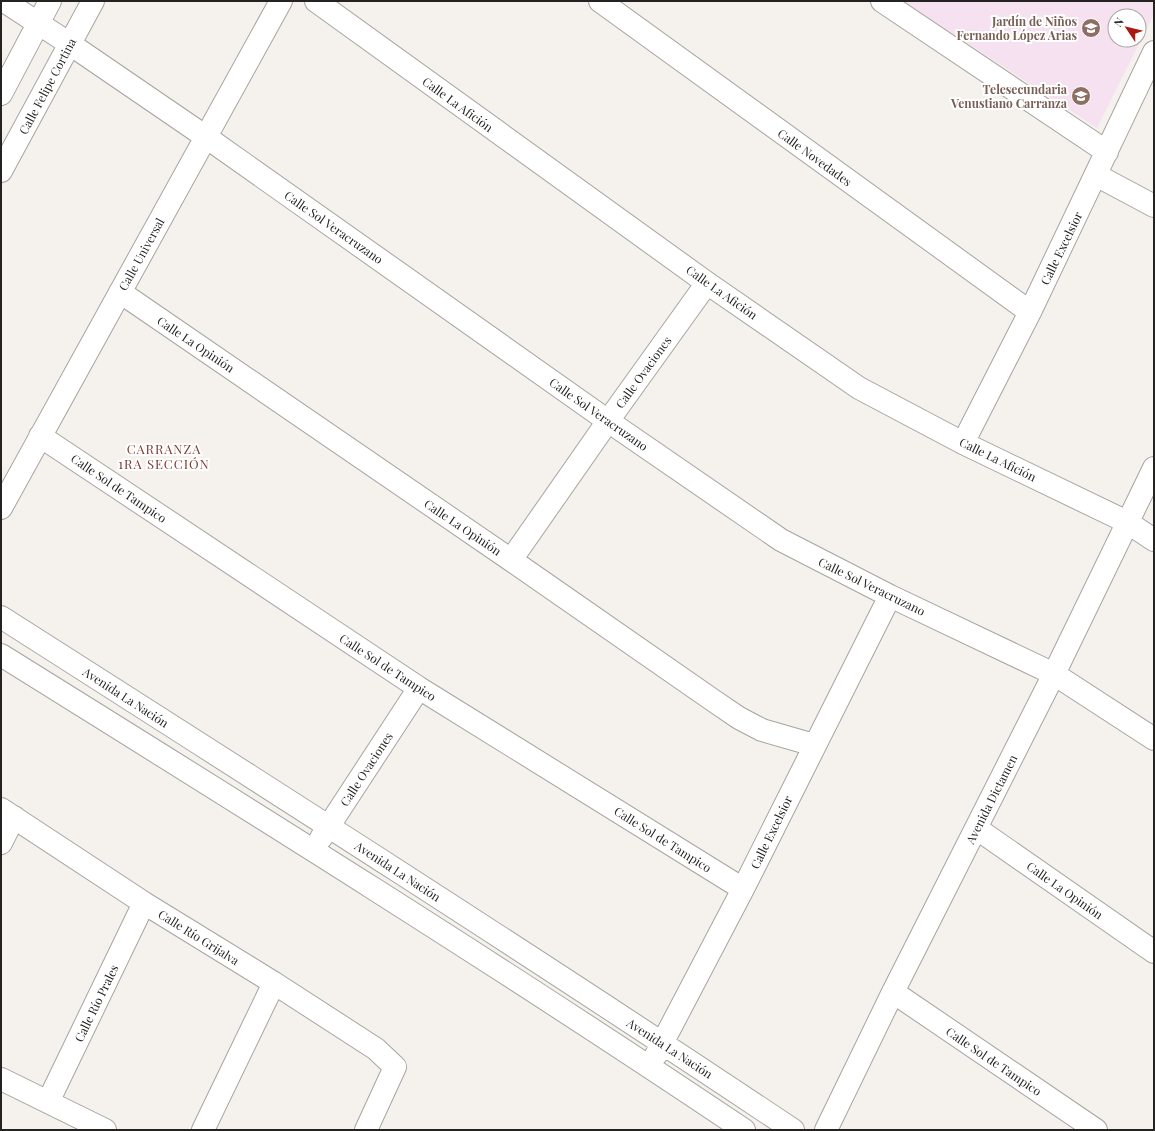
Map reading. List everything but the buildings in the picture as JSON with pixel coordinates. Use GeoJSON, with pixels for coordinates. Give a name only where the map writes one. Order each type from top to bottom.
{"type":"FeatureCollection","features":[{"type":"Feature","properties":{"kind":"street","name":"Calle Sol Veracruzano"},"geometry":{"type":"LineString","coordinates":[[4,1],[38,22],[206,137],[608,421],[781,540],[890,596],[1054,674],[1154,739]]}},
{"type":"Feature","properties":{"kind":"street"},"geometry":{"type":"LineString","coordinates":[[1,94],[50,1]]}},
{"type":"Feature","properties":{"kind":"street","name":"Calle Felipe Cortina"},"geometry":{"type":"LineString","coordinates":[[1,171],[93,1]]}},
{"type":"Feature","properties":{"kind":"street","name":"Calle Universal"},"geometry":{"type":"LineString","coordinates":[[1,508],[281,1]]}},
{"type":"Feature","properties":{"kind":"street","name":"Calle La Afición"},"geometry":{"type":"LineString","coordinates":[[316,1],[708,283],[859,388],[963,443],[1127,522],[1154,540]]}},
{"type":"Feature","properties":{"kind":"street","name":"Calle Novedades"},"geometry":{"type":"LineString","coordinates":[[600,1],[1030,312]]}},
{"type":"Feature","properties":{"kind":"street"},"geometry":{"type":"LineString","coordinates":[[882,1],[1107,152]]}},
{"type":"Feature","properties":{"kind":"street","name":"Calle Excelsior"},"geometry":{"type":"LineString","coordinates":[[963,443],[1030,312],[1154,52]]}},
{"type":"Feature","properties":{"kind":"street"},"geometry":{"type":"LineString","coordinates":[[1096,175],[1154,206]]}},
{"type":"Feature","properties":{"kind":"street","name":"Calle Ovaciones"},"geometry":{"type":"LineString","coordinates":[[511,560],[608,421],[708,283]]}},
{"type":"Feature","properties":{"kind":"street","name":"Calle La Opinión"},"geometry":{"type":"LineString","coordinates":[[120,292],[511,560],[714,702],[739,718],[762,730],[814,745]]}},
{"type":"Feature","properties":{"kind":"street","name":"Calle Sol de Tampico"},"geometry":{"type":"LineString","coordinates":[[40,436],[419,688],[743,889]]}},
{"type":"Feature","properties":{"kind":"street","name":"Avenida Dictamen"},"geometry":{"type":"LineString","coordinates":[[826,1130],[893,992],[1054,674],[1154,468]]}},
{"type":"Feature","properties":{"kind":"street","name":"Calle Excelsior"},"geometry":{"type":"LineString","coordinates":[[649,1066],[743,889],[890,596]]}},
{"type":"Feature","properties":{"kind":"street","name":"Avenida La Nación"},"geometry":{"type":"LineString","coordinates":[[1,617],[328,826],[793,1130]]}},
{"type":"Feature","properties":{"kind":"street"},"geometry":{"type":"LineString","coordinates":[[1,655],[313,850],[649,1066],[744,1130]]}},
{"type":"Feature","properties":{"kind":"street","name":"Calle Ovaciones"},"geometry":{"type":"LineString","coordinates":[[313,850],[419,688]]}},
{"type":"Feature","properties":{"kind":"street"},"geometry":{"type":"LineString","coordinates":[[1,843],[7,813]]}},
{"type":"Feature","properties":{"kind":"street","name":"Calle Río Grijalva"},"geometry":{"type":"LineString","coordinates":[[7,813],[144,903],[274,983],[376,1049],[395,1067],[366,1130]]}},
{"type":"Feature","properties":{"kind":"street","name":"Calle La Opinión"},"geometry":{"type":"LineString","coordinates":[[976,828],[1154,952]]}},
{"type":"Feature","properties":{"kind":"street","name":"Calle Río Prales"},"geometry":{"type":"LineString","coordinates":[[48,1102],[144,903]]}},
{"type":"Feature","properties":{"kind":"street"},"geometry":{"type":"LineString","coordinates":[[203,1130],[274,983]]}},
{"type":"Feature","properties":{"kind":"street","name":"Calle Sol de Tampico"},"geometry":{"type":"LineString","coordinates":[[893,992],[1096,1130]]}},
{"type":"Feature","properties":{"kind":"street"},"geometry":{"type":"LineString","coordinates":[[1,1079],[105,1130]]}},
{"type":"Feature","properties":{"kind":"shaded area","name":"Telesecundaria Venustiano Carranza"},"geometry":{"type":"Polygon","coordinates":[[[903,1],[1154,1],[1154,14],[1147,28],[1147,8],[1107,8],[1107,48],[1137,48],[1097,128],[903,1]]]}},
{"type":"Feature","properties":{"kind":"place","name":"Jardín de Niños Fernando López Arias"},"geometry":{"type":"Point","coordinates":[1091,28]}},
{"type":"Feature","properties":{"kind":"place","name":"Telesecundaria Venustiano Carranza"},"geometry":{"type":"Point","coordinates":[1081,96]}},
{"type":"Feature","properties":{"kind":"district","name":"CARRANZA 1RA SECCIÓN"},"geometry":{"type":"Point","coordinates":[164,456]}}]}
